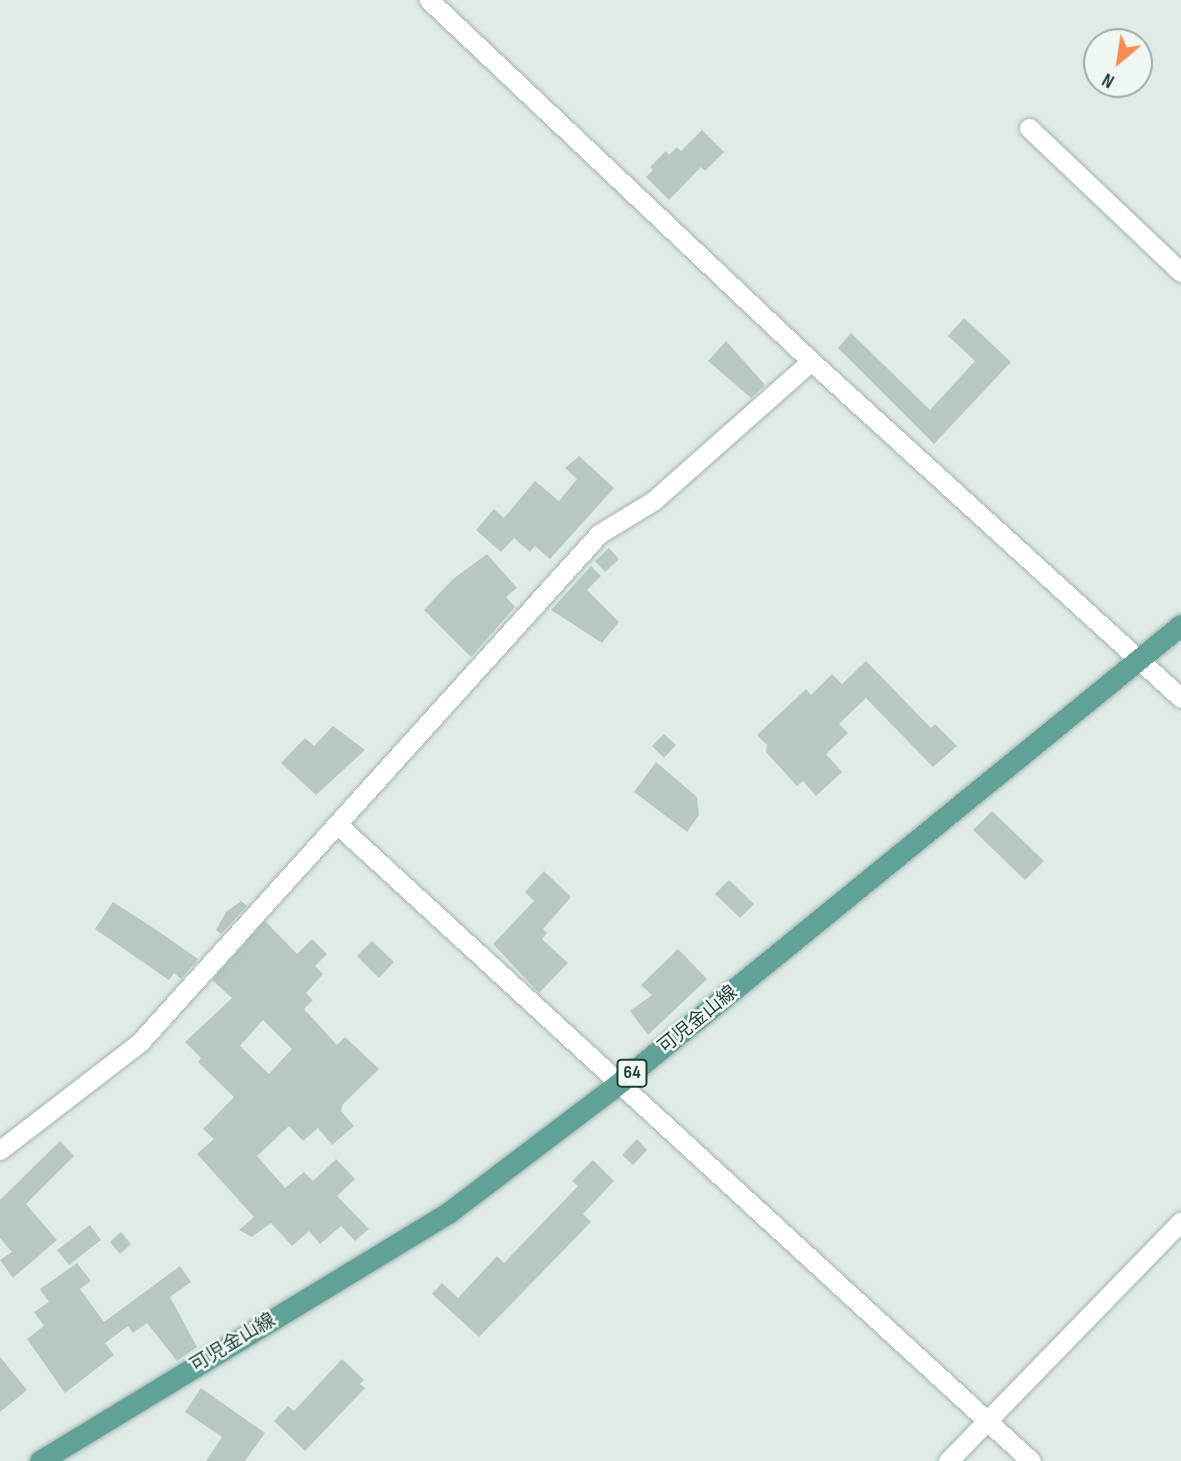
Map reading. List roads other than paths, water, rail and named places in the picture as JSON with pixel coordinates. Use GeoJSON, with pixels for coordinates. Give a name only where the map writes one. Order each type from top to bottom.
{"type":"FeatureCollection","features":[{"type":"Feature","properties":{"kind":"main road","name":"可児金山線"},"geometry":{"type":"LineString","coordinates":[[40,1461],[448,1213],[620,1083],[956,812],[1138,658],[1181,625]]}},
{"type":"Feature","properties":{"kind":"street"},"geometry":{"type":"LineString","coordinates":[[429,0],[811,361],[1181,698]]}},
{"type":"Feature","properties":{"kind":"street"},"geometry":{"type":"LineString","coordinates":[[1029,128],[1181,272]]}},
{"type":"Feature","properties":{"kind":"street"},"geometry":{"type":"LineString","coordinates":[[0,1150],[140,1042],[599,534],[653,501],[811,361]]}},
{"type":"Feature","properties":{"kind":"street"},"geometry":{"type":"LineString","coordinates":[[337,824],[1031,1461]]}},
{"type":"Feature","properties":{"kind":"street"},"geometry":{"type":"LineString","coordinates":[[948,1461],[1181,1221]]}}]}
